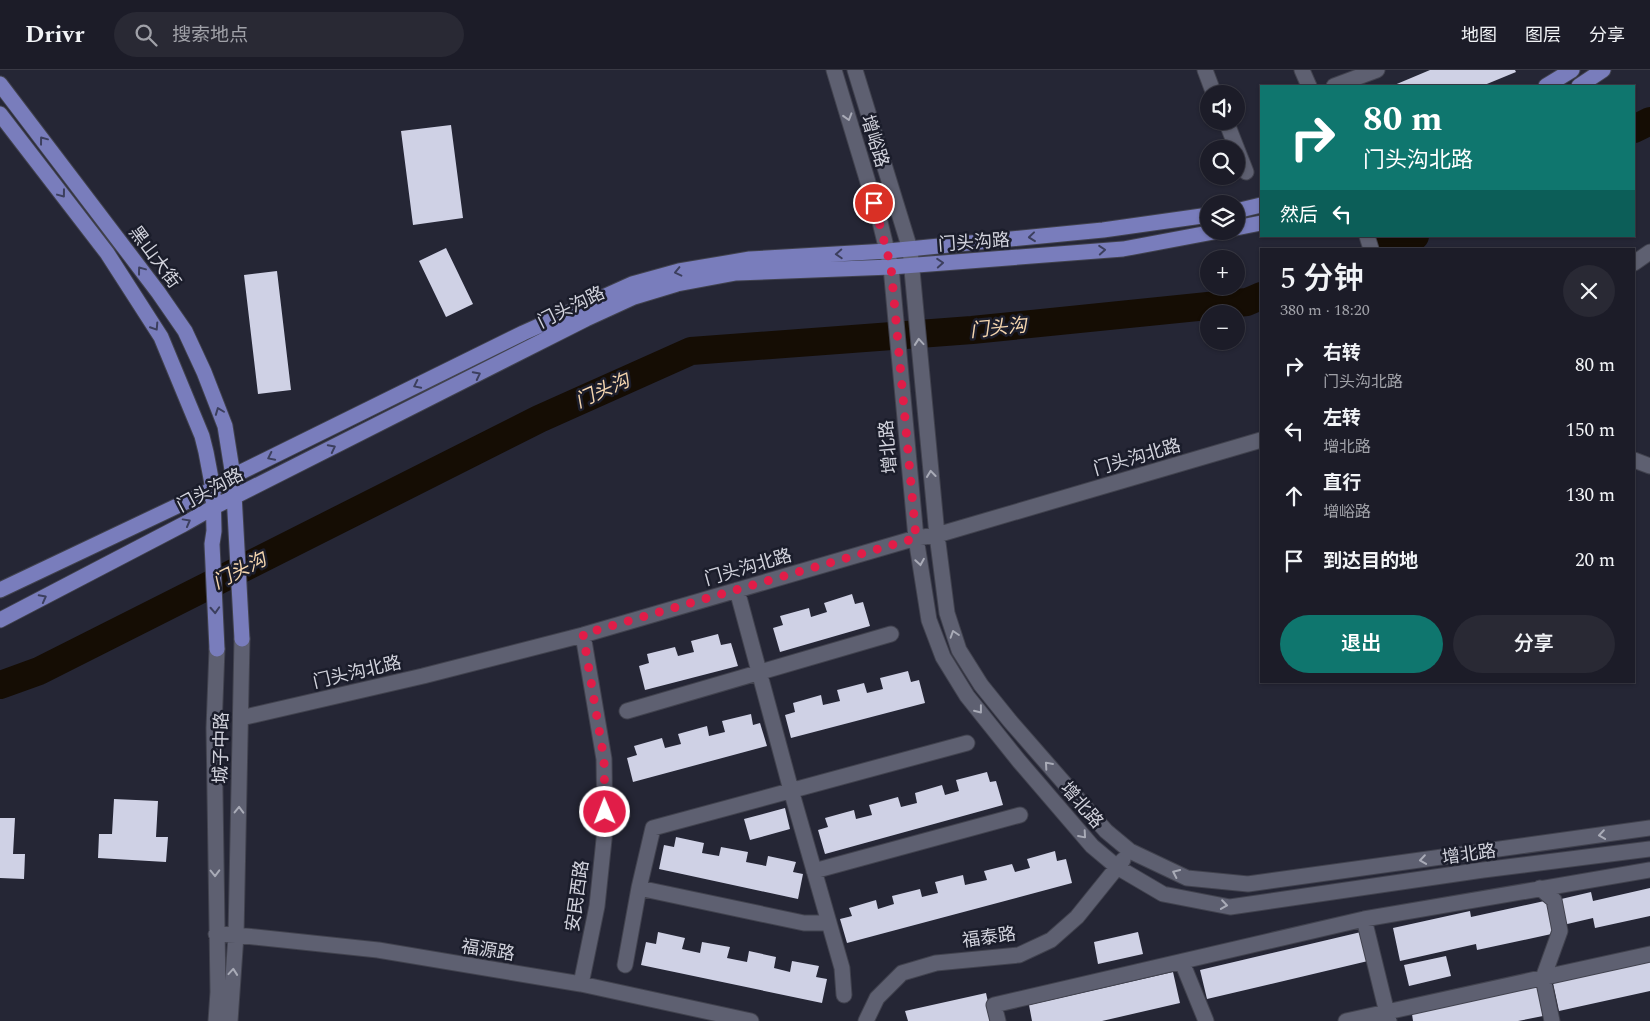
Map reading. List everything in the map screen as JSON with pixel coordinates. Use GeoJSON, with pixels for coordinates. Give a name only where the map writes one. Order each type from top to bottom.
{"type":"FeatureCollection","features":[{"type":"Feature","properties":{"kind":"main road"},"geometry":{"type":"LineString","coordinates":[[1548,85],[1572,70]]}},
{"type":"Feature","properties":{"kind":"main road"},"geometry":{"type":"LineString","coordinates":[[1580,85],[1603,70]]}},
{"type":"Feature","properties":{"kind":"main road","name":"黑山大街"},"geometry":{"type":"LineString","coordinates":[[0,84],[158,292],[185,331],[204,372],[225,426],[233,476]]}},
{"type":"Feature","properties":{"kind":"main road","name":"黑山大街"},"geometry":{"type":"LineString","coordinates":[[0,114],[107,253],[161,336],[202,436],[213,489],[214,531],[212,544],[217,649]]}},
{"type":"Feature","properties":{"kind":"main road"},"geometry":{"type":"LineString","coordinates":[[1245,208],[1260,204]]}},
{"type":"Feature","properties":{"kind":"main road","name":"门头沟路"},"geometry":{"type":"LineString","coordinates":[[0,590],[213,489],[233,476],[523,333],[632,284],[678,271],[750,259],[910,249],[1103,230],[1200,216]]}},
{"type":"Feature","properties":{"kind":"main road"},"geometry":{"type":"LineString","coordinates":[[1245,226],[1260,223]]}},
{"type":"Feature","properties":{"kind":"main road","name":"门头沟路"},"geometry":{"type":"LineString","coordinates":[[0,620],[214,507],[586,319],[634,298],[677,284],[736,274],[891,267],[1123,249],[1200,235]]}},
{"type":"Feature","properties":{"kind":"main road","name":"城子中路"},"geometry":{"type":"LineString","coordinates":[[233,476],[242,639]]}},
{"type":"Feature","properties":{"kind":"street","name":"增峪路"},"geometry":{"type":"LineString","coordinates":[[834,70],[888,251]]}},
{"type":"Feature","properties":{"kind":"street","name":"增峪路"},"geometry":{"type":"LineString","coordinates":[[855,70],[910,249]]}},
{"type":"Feature","properties":{"kind":"street"},"geometry":{"type":"LineString","coordinates":[[1205,70],[1211,85]]}},
{"type":"Feature","properties":{"kind":"street"},"geometry":{"type":"LineString","coordinates":[[1302,70],[1308,85]]}},
{"type":"Feature","properties":{"kind":"street"},"geometry":{"type":"LineString","coordinates":[[1337,85],[1377,70]]}},
{"type":"Feature","properties":{"kind":"street"},"geometry":{"type":"LineString","coordinates":[[1230,130],[1246,172]]}},
{"type":"Feature","properties":{"kind":"street","name":"增北路"},"geometry":{"type":"LineString","coordinates":[[910,249],[937,535],[947,613],[959,650],[981,685],[1010,721],[1106,831],[1130,851],[1187,878],[1248,884],[1650,828]]}},
{"type":"Feature","properties":{"kind":"street","name":"增北路"},"geometry":{"type":"LineString","coordinates":[[888,251],[894,297],[916,538],[929,620],[943,657],[968,696],[1019,761],[1092,846],[1117,867],[1164,894],[1230,907],[1483,870],[1650,849]]}},
{"type":"Feature","properties":{"kind":"street"},"geometry":{"type":"LineString","coordinates":[[1635,262],[1650,252]]}},
{"type":"Feature","properties":{"kind":"street","name":"门头沟北路"},"geometry":{"type":"LineString","coordinates":[[241,718],[423,676],[583,634],[916,538],[937,535],[1260,440]]}},
{"type":"Feature","properties":{"kind":"street"},"geometry":{"type":"LineString","coordinates":[[1635,460],[1650,466]]}},
{"type":"Feature","properties":{"kind":"street"},"geometry":{"type":"LineString","coordinates":[[737,590],[758,673],[842,968],[844,995]]}},
{"type":"Feature","properties":{"kind":"street","name":"安民西路"},"geometry":{"type":"LineString","coordinates":[[581,984],[597,906],[605,830],[604,759],[583,634]]}},
{"type":"Feature","properties":{"kind":"street"},"geometry":{"type":"LineString","coordinates":[[627,711],[891,634]]}},
{"type":"Feature","properties":{"kind":"street","name":"城子中路"},"geometry":{"type":"LineString","coordinates":[[230,1021],[236,935],[242,639]]}},
{"type":"Feature","properties":{"kind":"street","name":"城子中路"},"geometry":{"type":"LineString","coordinates":[[216,1021],[218,992],[214,728],[217,649]]}},
{"type":"Feature","properties":{"kind":"street"},"geometry":{"type":"LineString","coordinates":[[625,965],[639,888],[653,828],[967,743]]}},
{"type":"Feature","properties":{"kind":"street"},"geometry":{"type":"LineString","coordinates":[[814,870],[1020,815]]}},
{"type":"Feature","properties":{"kind":"street","name":"福泰路"},"geometry":{"type":"LineString","coordinates":[[866,1021],[877,998],[902,973],[936,963],[1019,955],[1051,940],[1077,917],[1130,851]]}},
{"type":"Feature","properties":{"kind":"street"},"geometry":{"type":"LineString","coordinates":[[998,1021],[994,1005],[1364,920],[1650,870]]}},
{"type":"Feature","properties":{"kind":"street"},"geometry":{"type":"LineString","coordinates":[[639,888],[804,922],[828,923]]}},
{"type":"Feature","properties":{"kind":"street"},"geometry":{"type":"LineString","coordinates":[[1540,888],[1554,900],[1560,932],[1543,978],[1552,1021]]}},
{"type":"Feature","properties":{"kind":"street"},"geometry":{"type":"LineString","coordinates":[[1364,920],[1388,1017]]}},
{"type":"Feature","properties":{"kind":"street","name":"福源路"},"geometry":{"type":"LineString","coordinates":[[216,934],[378,950],[581,984],[751,1021]]}},
{"type":"Feature","properties":{"kind":"street"},"geometry":{"type":"LineString","coordinates":[[1346,1021],[1388,1017],[1543,978],[1650,954]]}},
{"type":"Feature","properties":{"kind":"street"},"geometry":{"type":"LineString","coordinates":[[1182,962],[1206,1021]]}},
{"type":"Feature","properties":{"kind":"building"},"geometry":{"type":"Polygon","coordinates":[[[1430,70],[1515,70],[1516,72],[1484,85],[1394,85],[1430,70]]]}},
{"type":"Feature","properties":{"kind":"building"},"geometry":{"type":"Polygon","coordinates":[[[451,125],[463,218],[413,225],[401,131],[451,125]]]}},
{"type":"Feature","properties":{"kind":"building"},"geometry":{"type":"Polygon","coordinates":[[[446,248],[473,304],[446,317],[419,261],[446,248]]]}},
{"type":"Feature","properties":{"kind":"building"},"geometry":{"type":"Polygon","coordinates":[[[277,271],[291,390],[258,394],[244,275],[277,271]]]}},
{"type":"Feature","properties":{"kind":"building"},"geometry":{"type":"Polygon","coordinates":[[[852,594],[855,604],[863,602],[870,626],[780,652],[773,628],[783,625],[780,616],[809,608],[811,617],[827,612],[824,603],[852,594]]]}},
{"type":"Feature","properties":{"kind":"building"},"geometry":{"type":"Polygon","coordinates":[[[718,634],[721,645],[731,643],[738,666],[645,690],[639,666],[649,663],[647,654],[675,647],[678,656],[694,652],[691,641],[718,634]]]}},
{"type":"Feature","properties":{"kind":"building"},"geometry":{"type":"Polygon","coordinates":[[[908,671],[911,682],[919,680],[925,703],[791,738],[785,715],[795,712],[793,703],[821,695],[823,705],[840,701],[837,690],[864,683],[867,693],[883,689],[880,678],[908,671]]]}},
{"type":"Feature","properties":{"kind":"building"},"geometry":{"type":"Polygon","coordinates":[[[751,714],[753,725],[760,723],[767,746],[633,782],[627,758],[637,755],[634,746],[662,738],[665,748],[681,744],[678,734],[707,726],[709,736],[725,732],[722,721],[751,714]]]}},
{"type":"Feature","properties":{"kind":"building"},"geometry":{"type":"Polygon","coordinates":[[[987,772],[990,782],[996,781],[1003,805],[825,854],[818,830],[828,827],[825,818],[854,810],[856,819],[872,815],[869,805],[898,797],[901,807],[917,803],[915,793],[942,785],[945,795],[959,791],[956,780],[987,772]]]}},
{"type":"Feature","properties":{"kind":"building"},"geometry":{"type":"Polygon","coordinates":[[[114,799],[158,801],[156,837],[168,837],[166,862],[98,858],[99,834],[112,834],[114,799]]]}},
{"type":"Feature","properties":{"kind":"building"},"geometry":{"type":"Polygon","coordinates":[[[785,808],[790,829],[750,840],[744,819],[785,808]]]}},
{"type":"Feature","properties":{"kind":"building"},"geometry":{"type":"Polygon","coordinates":[[[0,818],[15,818],[13,854],[25,854],[24,879],[0,878],[0,818]]]}},
{"type":"Feature","properties":{"kind":"building"},"geometry":{"type":"Polygon","coordinates":[[[676,837],[704,843],[702,853],[719,856],[721,847],[748,852],[746,862],[766,866],[768,856],[796,862],[793,872],[803,874],[798,899],[659,869],[664,845],[674,847],[676,837]]]}},
{"type":"Feature","properties":{"kind":"building"},"geometry":{"type":"Polygon","coordinates":[[[1055,851],[1057,861],[1066,859],[1072,883],[847,943],[840,919],[852,916],[849,908],[876,900],[878,909],[894,904],[892,896],[920,889],[922,897],[938,893],[935,882],[963,875],[965,885],[987,880],[984,871],[1012,864],[1015,872],[1030,868],[1027,859],[1055,851]]]}},
{"type":"Feature","properties":{"kind":"building"},"geometry":{"type":"Polygon","coordinates":[[[1650,888],[1650,916],[1595,928],[1593,918],[1563,925],[1557,900],[1591,892],[1593,901],[1650,888]]]}},
{"type":"Feature","properties":{"kind":"building"},"geometry":{"type":"Polygon","coordinates":[[[1549,900],[1556,933],[1477,950],[1476,944],[1400,961],[1393,928],[1470,911],[1471,917],[1549,900]]]}},
{"type":"Feature","properties":{"kind":"building"},"geometry":{"type":"Polygon","coordinates":[[[658,932],[685,938],[682,949],[700,953],[702,942],[730,947],[727,958],[747,962],[749,951],[776,957],[774,968],[790,972],[792,961],[819,966],[816,977],[827,979],[822,1003],[641,965],[646,942],[656,944],[658,932]]]}},
{"type":"Feature","properties":{"kind":"building"},"geometry":{"type":"Polygon","coordinates":[[[1138,932],[1143,954],[1098,964],[1094,942],[1138,932]]]}},
{"type":"Feature","properties":{"kind":"building"},"geometry":{"type":"Polygon","coordinates":[[[1361,932],[1368,961],[1207,999],[1200,970],[1361,932]]]}},
{"type":"Feature","properties":{"kind":"building"},"geometry":{"type":"Polygon","coordinates":[[[1446,956],[1451,976],[1409,986],[1404,965],[1446,956]]]}},
{"type":"Feature","properties":{"kind":"building"},"geometry":{"type":"Polygon","coordinates":[[[1650,962],[1650,991],[1559,1011],[1553,983],[1650,962]]]}},
{"type":"Feature","properties":{"kind":"building"},"geometry":{"type":"Polygon","coordinates":[[[1173,972],[1180,1003],[1102,1021],[1032,1021],[1029,1005],[1173,972]]]}},
{"type":"Feature","properties":{"kind":"building"},"geometry":{"type":"Polygon","coordinates":[[[1537,986],[1543,1016],[1518,1021],[1413,1021],[1412,1014],[1537,986]]]}},
{"type":"Feature","properties":{"kind":"building"},"geometry":{"type":"Polygon","coordinates":[[[986,993],[992,1021],[908,1021],[905,1011],[986,993]]]}},
{"type":"Feature","properties":{"kind":"waterway","name":"门头沟"},"geometry":{"type":"LineString","coordinates":[[1635,128],[1650,121]]}},
{"type":"Feature","properties":{"kind":"waterway","name":"门头沟"},"geometry":{"type":"LineString","coordinates":[[1385,248],[1413,237]]}},
{"type":"Feature","properties":{"kind":"waterway","name":"门头沟"},"geometry":{"type":"LineString","coordinates":[[0,685],[39,671],[539,419],[691,351],[972,330],[1247,302],[1260,296]]}},
{"type":"Feature","properties":{"kind":"route"},"geometry":{"type":"LineString","coordinates":[[605,812],[604,759],[583,634],[916,538],[891,267],[874,203]]}}]}
